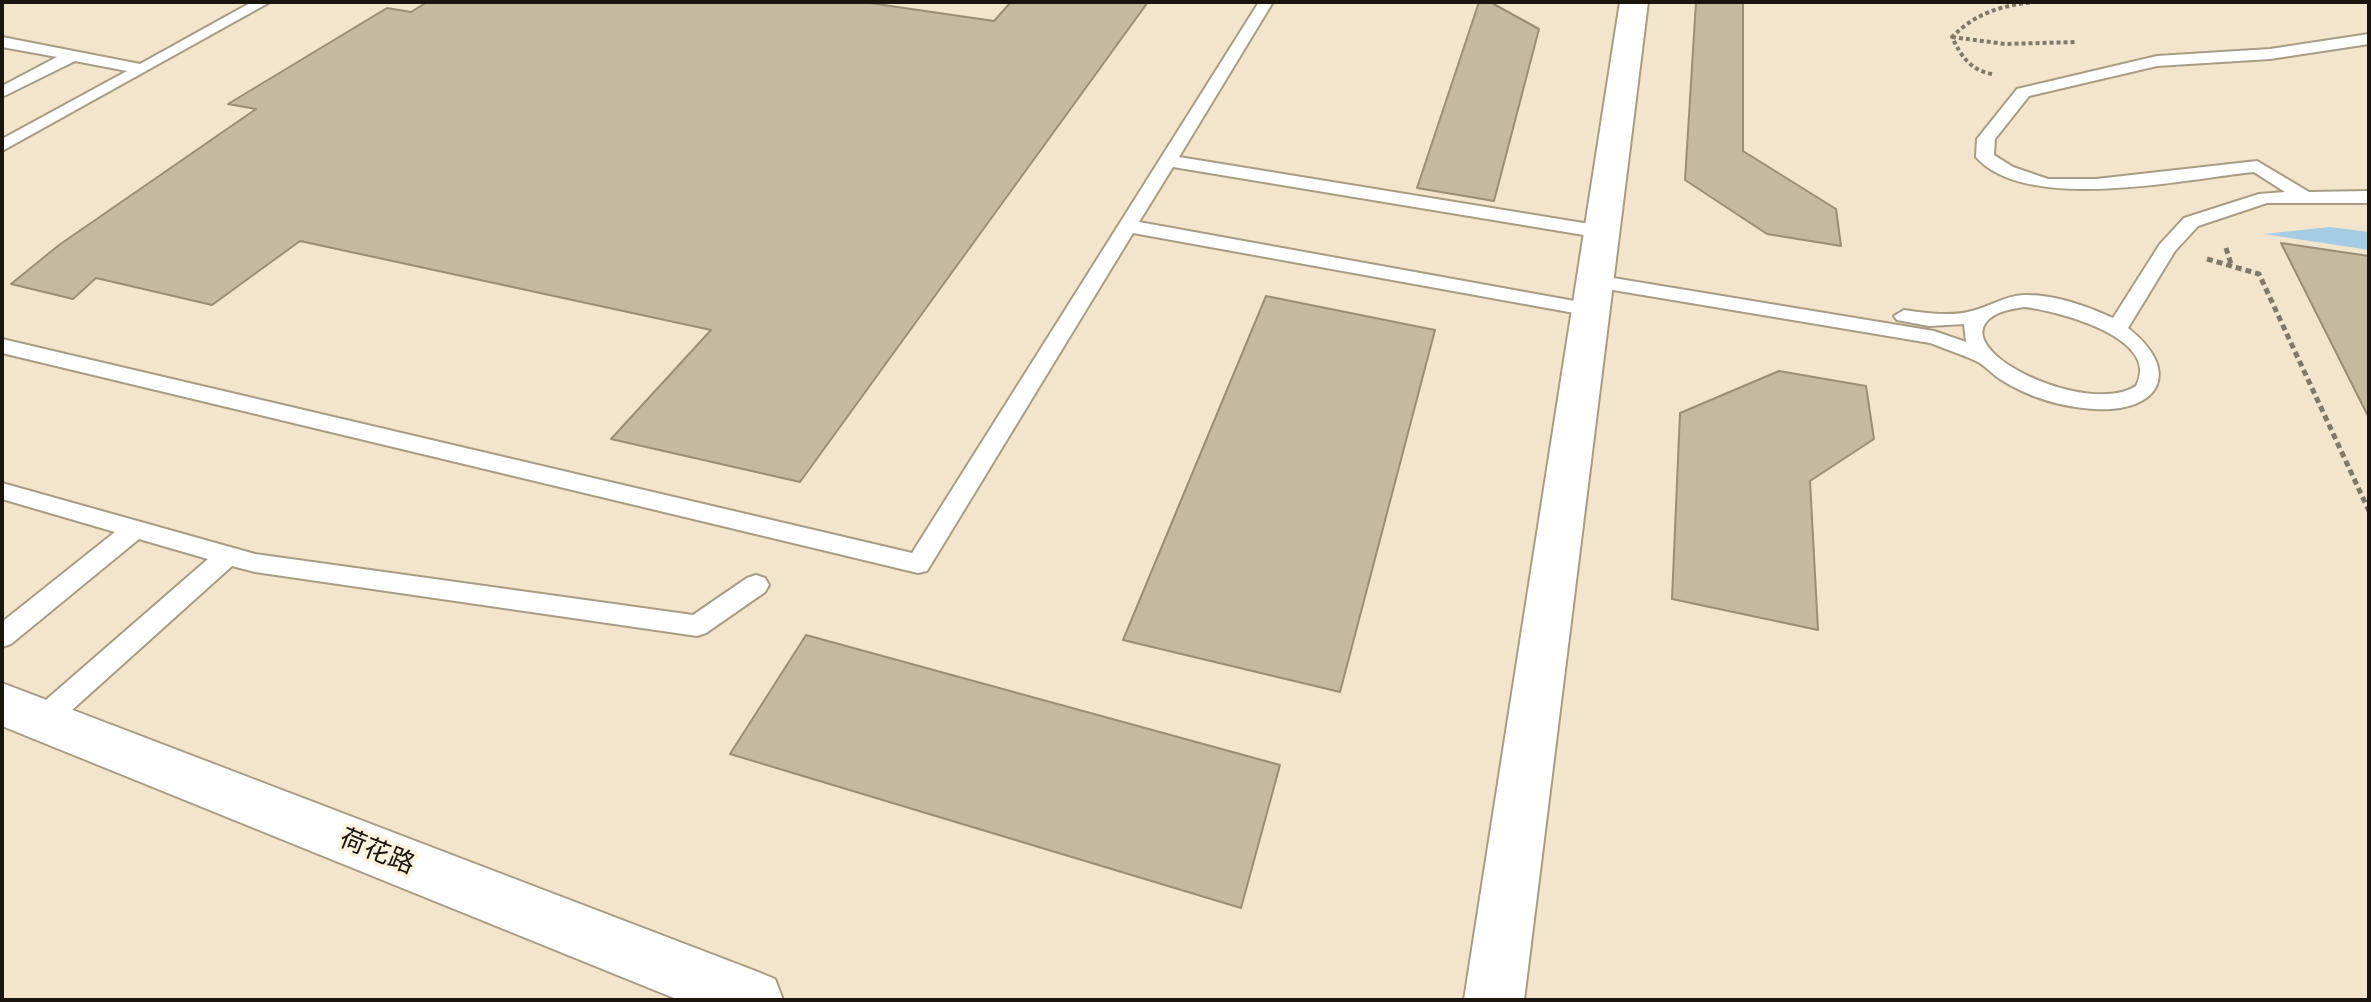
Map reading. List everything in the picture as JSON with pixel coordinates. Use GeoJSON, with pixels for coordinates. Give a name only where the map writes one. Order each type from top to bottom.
{"type":"FeatureCollection","features":[{"type":"Feature","properties":{"kind":"street"},"geometry":{"type":"LineString","coordinates":[[1494,1000],[1634,2]]}},
{"type":"Feature","properties":{"kind":"street","name":"荷花路"},"geometry":{"type":"LineString","coordinates":[[22,712],[753,1000]]}},
{"type":"Feature","properties":{"kind":"lane"},"geometry":{"type":"LineString","coordinates":[[2,346],[918,564],[1266,2]]}},
{"type":"Feature","properties":{"kind":"lane"},"geometry":{"type":"LineString","coordinates":[[2,146],[258,3]]}},
{"type":"Feature","properties":{"kind":"lane"},"geometry":{"type":"LineString","coordinates":[[2304,197],[2257,166],[2096,184],[2047,184],[2007,171],[1985,157],[1986,139],[2023,92],[2157,61],[2270,54],[2369,39]]}},
{"type":"Feature","properties":{"kind":"lane"},"geometry":{"type":"LineString","coordinates":[[2,42],[143,69]]}},
{"type":"Feature","properties":{"kind":"lane"},"geometry":{"type":"LineString","coordinates":[[2,92],[72,56]]}},
{"type":"Feature","properties":{"kind":"lane"},"geometry":{"type":"LineString","coordinates":[[1168,161],[1596,272],[1934,337],[1986,357],[2024,384],[2075,400],[2123,400],[2140,394],[2150,384],[2152,371],[2147,357],[2117,329],[2083,313],[2047,303],[2003,303],[1977,317],[1973,329],[1975,343],[1986,357]]}},
{"type":"Feature","properties":{"kind":"lane"},"geometry":{"type":"LineString","coordinates":[[2117,329],[2167,248],[2191,222],[2265,198],[2369,197]]}},
{"type":"Feature","properties":{"kind":"lane"},"geometry":{"type":"LineString","coordinates":[[1127,226],[1596,272],[1929,320],[1977,317]]}},
{"type":"Feature","properties":{"kind":"lane"},"geometry":{"type":"LineString","coordinates":[[2,491],[255,563],[697,626],[756,585]]}},
{"type":"Feature","properties":{"kind":"lane"},"geometry":{"type":"LineString","coordinates":[[2,637],[135,529]]}},
{"type":"Feature","properties":{"kind":"lane"},"geometry":{"type":"LineString","coordinates":[[22,712],[228,555]]}},
{"type":"Feature","properties":{"kind":"path"},"geometry":{"type":"LineString","coordinates":[[1952,37],[1968,20],[1999,6],[2033,2]]}},
{"type":"Feature","properties":{"kind":"path"},"geometry":{"type":"LineString","coordinates":[[1952,37],[2005,44],[2082,41]]}},
{"type":"Feature","properties":{"kind":"path"},"geometry":{"type":"LineString","coordinates":[[1952,37],[1962,59],[1984,73],[2069,80]]}},
{"type":"Feature","properties":{"kind":"path"},"geometry":{"type":"LineString","coordinates":[[2167,248],[2259,274],[2369,511]]}},
{"type":"Feature","properties":{"kind":"water"},"geometry":{"type":"Polygon","coordinates":[[[2330,227],[2369,232],[2369,250],[2264,234],[2330,227]]]}},
{"type":"Feature","properties":{"kind":"building"},"geometry":{"type":"Polygon","coordinates":[[[427,2],[863,2],[994,21],[1011,2],[1148,2],[800,482],[611,439],[711,330],[300,241],[212,305],[96,278],[73,299],[11,284],[59,245],[256,109],[228,104],[387,8],[411,12],[427,2]]]}},
{"type":"Feature","properties":{"kind":"building"},"geometry":{"type":"Polygon","coordinates":[[[1479,2],[1490,2],[1539,29],[1494,201],[1417,188],[1479,2]]]}},
{"type":"Feature","properties":{"kind":"building"},"geometry":{"type":"Polygon","coordinates":[[[1696,2],[1743,2],[1743,151],[1836,209],[1841,246],[1767,234],[1685,180],[1696,2]]]}},
{"type":"Feature","properties":{"kind":"building"},"geometry":{"type":"Polygon","coordinates":[[[2281,243],[2369,256],[2369,418],[2281,243]]]}},
{"type":"Feature","properties":{"kind":"building"},"geometry":{"type":"Polygon","coordinates":[[[1266,296],[1435,330],[1340,692],[1123,640],[1266,296]]]}},
{"type":"Feature","properties":{"kind":"building"},"geometry":{"type":"Polygon","coordinates":[[[1779,371],[1866,386],[1874,439],[1810,481],[1818,630],[1672,599],[1680,413],[1779,371]]]}},
{"type":"Feature","properties":{"kind":"building"},"geometry":{"type":"Polygon","coordinates":[[[806,635],[1280,765],[1241,908],[730,754],[806,635]]]}}]}
